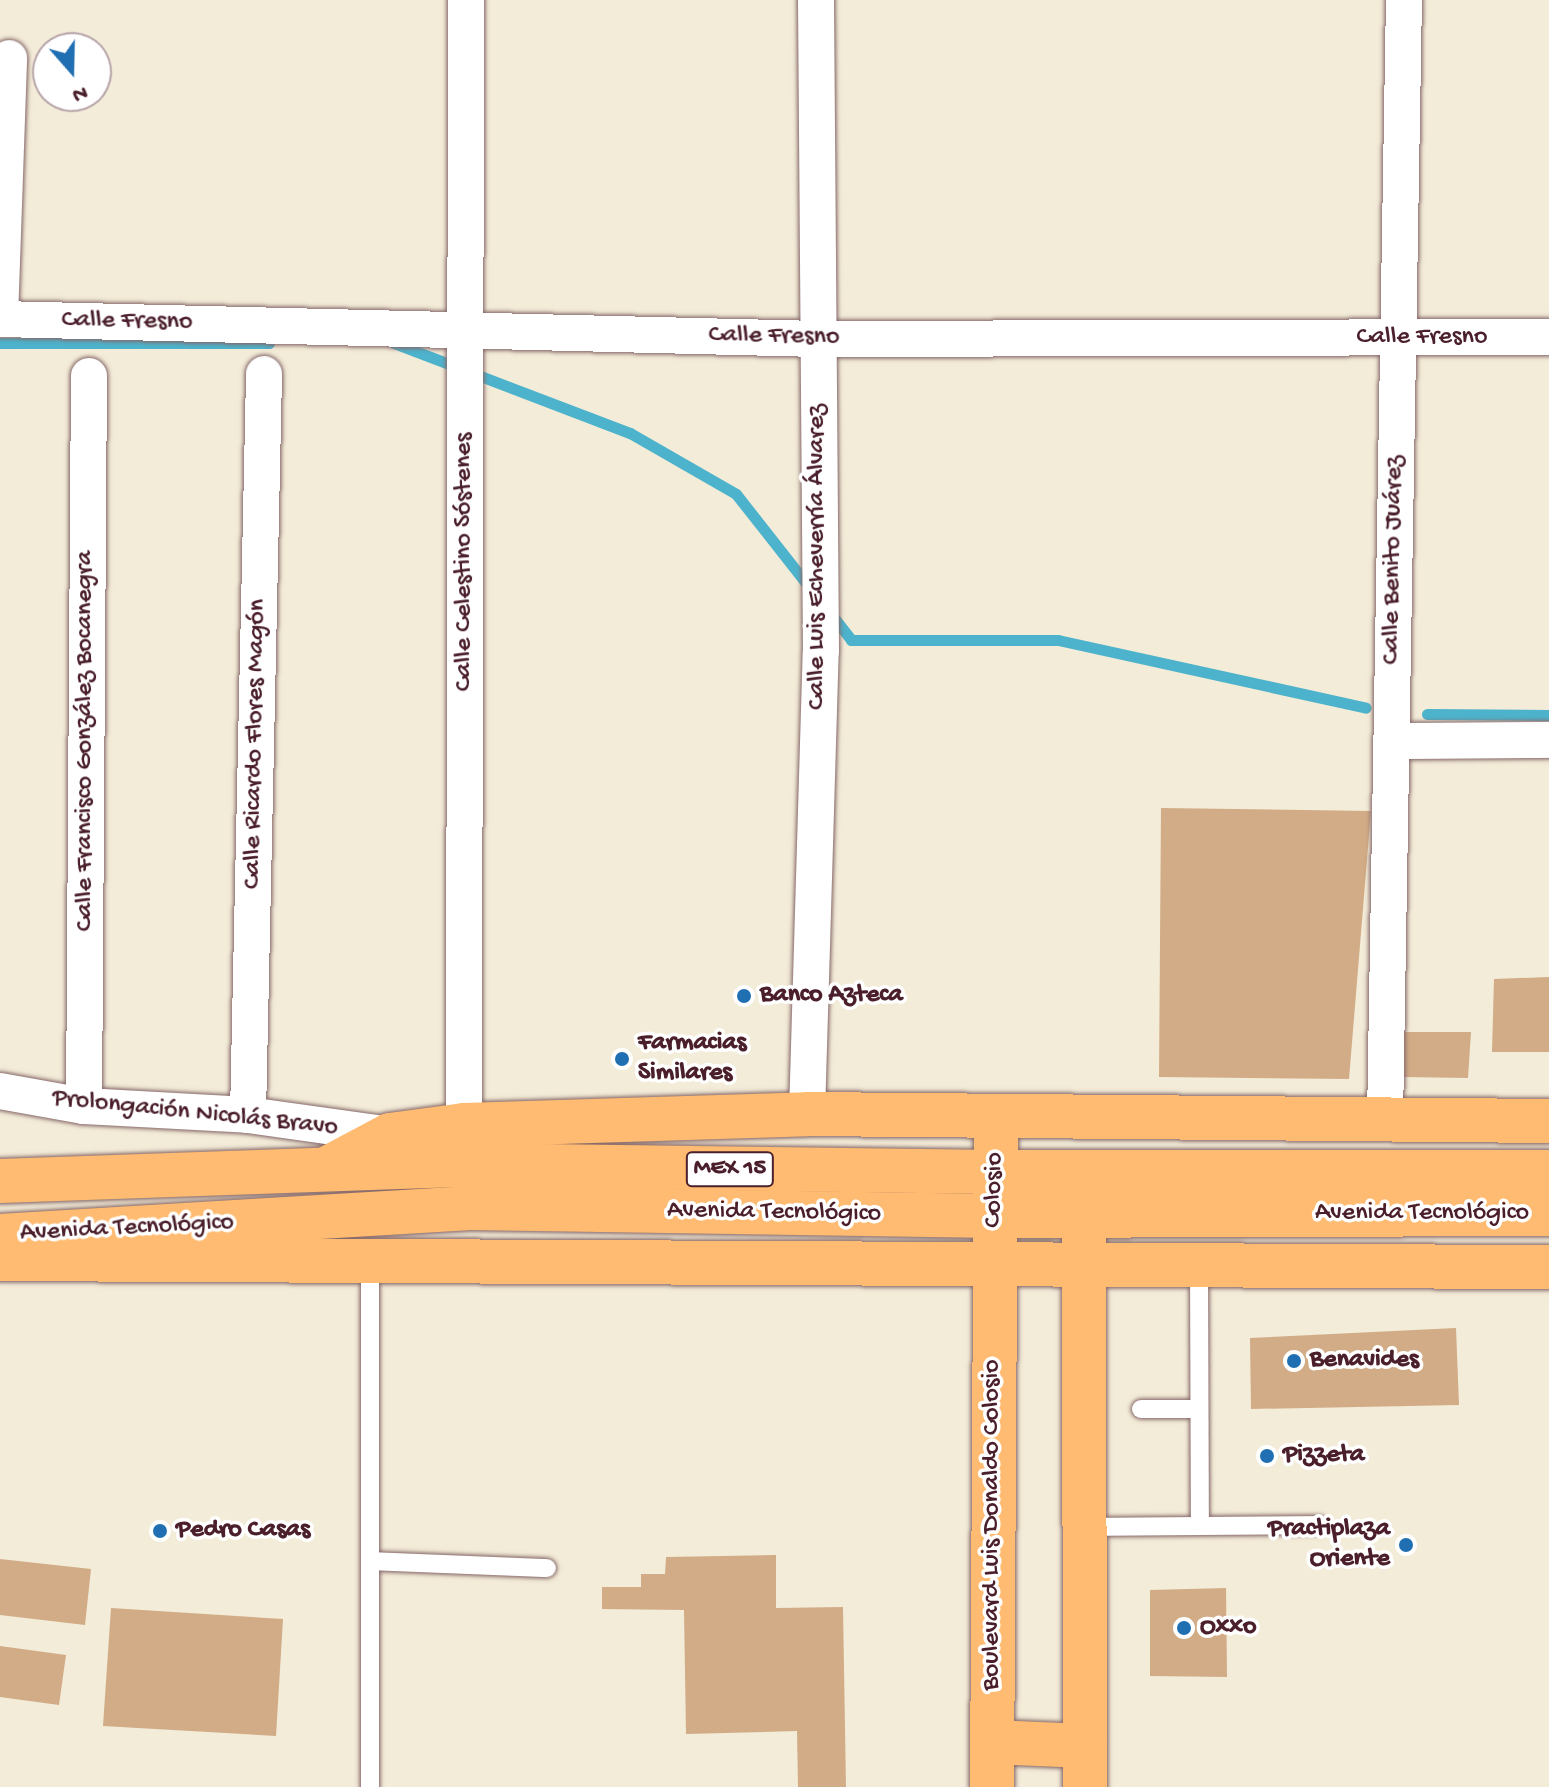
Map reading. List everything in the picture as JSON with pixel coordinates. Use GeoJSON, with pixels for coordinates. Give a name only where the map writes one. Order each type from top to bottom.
{"type":"FeatureCollection","features":[{"type":"Feature","properties":{"kind":"main road","name":"Avenida Tecnológico"},"geometry":{"type":"LineString","coordinates":[[326,1169],[390,1135],[464,1125],[807,1114],[1549,1121]]}},
{"type":"Feature","properties":{"kind":"main road","name":"Colosio"},"geometry":{"type":"LineString","coordinates":[[995,1263],[996,1117]]}},
{"type":"Feature","properties":{"kind":"main road"},"geometry":{"type":"LineString","coordinates":[[992,1742],[1085,1766],[1083,1118]]}},
{"type":"Feature","properties":{"kind":"main road","name":"Avenida Tecnológico"},"geometry":{"type":"LineString","coordinates":[[0,1181],[464,1165],[997,1172],[1549,1172]]}},
{"type":"Feature","properties":{"kind":"main road","name":"Avenida Tecnológico"},"geometry":{"type":"LineString","coordinates":[[0,1236],[466,1208],[995,1216],[1549,1214]]}},
{"type":"Feature","properties":{"kind":"main road","name":"Avenida Tecnológico"},"geometry":{"type":"LineString","coordinates":[[0,1259],[1549,1267]]}},
{"type":"Feature","properties":{"kind":"main road","name":"Boulevard Luis Donaldo Colosio"},"geometry":{"type":"LineString","coordinates":[[992,1787],[995,1263]]}},
{"type":"Feature","properties":{"kind":"street","name":"Calle Celestino Sóstenes"},"geometry":{"type":"LineString","coordinates":[[464,1125],[466,0]]}},
{"type":"Feature","properties":{"kind":"street","name":"Calle Luis Echeverría Álvarez"},"geometry":{"type":"LineString","coordinates":[[807,1114],[821,651],[817,530],[816,0]]}},
{"type":"Feature","properties":{"kind":"street","name":"Calle Benito Juárez"},"geometry":{"type":"LineString","coordinates":[[1385,1120],[1404,0]]}},
{"type":"Feature","properties":{"kind":"street"},"geometry":{"type":"LineString","coordinates":[[0,319],[9,58]]}},
{"type":"Feature","properties":{"kind":"street","name":"Calle Fresno"},"geometry":{"type":"LineString","coordinates":[[0,319],[465,338],[1549,337]]}},
{"type":"Feature","properties":{"kind":"street","name":"Calle Ricardo Flores Magón"},"geometry":{"type":"LineString","coordinates":[[248,1115],[264,374]]}},
{"type":"Feature","properties":{"kind":"street","name":"Calle Francisco González Bocanegra"},"geometry":{"type":"LineString","coordinates":[[84,1106],[89,376]]}},
{"type":"Feature","properties":{"kind":"street"},"geometry":{"type":"LineString","coordinates":[[1391,741],[1549,740]]}},
{"type":"Feature","properties":{"kind":"street","name":"Prolongación Nicolás Bravo"},"geometry":{"type":"LineString","coordinates":[[0,1091],[84,1106],[248,1115],[390,1135]]}},
{"type":"Feature","properties":{"kind":"lane"},"geometry":{"type":"LineString","coordinates":[[370,1262],[370,1787]]}},
{"type":"Feature","properties":{"kind":"lane"},"geometry":{"type":"LineString","coordinates":[[1199,1264],[1200,1526]]}},
{"type":"Feature","properties":{"kind":"lane"},"geometry":{"type":"LineString","coordinates":[[1141,1409],[1198,1409]]}},
{"type":"Feature","properties":{"kind":"lane"},"geometry":{"type":"LineString","coordinates":[[1085,1527],[1319,1525]]}},
{"type":"Feature","properties":{"kind":"lane"},"geometry":{"type":"LineString","coordinates":[[371,1561],[547,1568]]}},
{"type":"Feature","properties":{"kind":"building"},"geometry":{"type":"Polygon","coordinates":[[[1161,808],[1371,811],[1349,1079],[1159,1077],[1161,808]]]}},
{"type":"Feature","properties":{"kind":"building"},"geometry":{"type":"Polygon","coordinates":[[[1549,977],[1549,1052],[1492,1052],[1494,979],[1549,977]]]}},
{"type":"Feature","properties":{"kind":"building"},"geometry":{"type":"Polygon","coordinates":[[[1403,1032],[1471,1032],[1468,1078],[1402,1077],[1403,1032]]]}},
{"type":"Feature","properties":{"kind":"building"},"geometry":{"type":"Polygon","coordinates":[[[1456,1328],[1459,1405],[1251,1409],[1250,1338],[1456,1328]]]}},
{"type":"Feature","properties":{"kind":"building"},"geometry":{"type":"Polygon","coordinates":[[[776,1555],[776,1608],[843,1607],[846,1787],[798,1787],[797,1731],[686,1734],[684,1610],[602,1609],[602,1587],[641,1587],[641,1574],[665,1574],[666,1557],[776,1555]]]}},
{"type":"Feature","properties":{"kind":"building"},"geometry":{"type":"Polygon","coordinates":[[[0,1559],[91,1569],[85,1625],[0,1615],[0,1559]]]}},
{"type":"Feature","properties":{"kind":"building"},"geometry":{"type":"Polygon","coordinates":[[[1226,1588],[1227,1677],[1150,1676],[1150,1590],[1226,1588]]]}},
{"type":"Feature","properties":{"kind":"building"},"geometry":{"type":"Polygon","coordinates":[[[111,1608],[283,1619],[276,1736],[103,1726],[111,1608]]]}},
{"type":"Feature","properties":{"kind":"building"},"geometry":{"type":"Polygon","coordinates":[[[0,1646],[66,1655],[59,1705],[0,1697],[0,1646]]]}},
{"type":"Feature","properties":{"kind":"waterway"},"geometry":{"type":"LineString","coordinates":[[0,343],[269,343]]}},
{"type":"Feature","properties":{"kind":"waterway"},"geometry":{"type":"LineString","coordinates":[[394,343],[630,433],[736,494],[810,588]]}},
{"type":"Feature","properties":{"kind":"waterway"},"geometry":{"type":"LineString","coordinates":[[831,614],[851,640],[1058,640],[1366,708]]}},
{"type":"Feature","properties":{"kind":"waterway"},"geometry":{"type":"LineString","coordinates":[[1427,714],[1549,715]]}},
{"type":"Feature","properties":{"kind":"place","name":"Banco Azteca"},"geometry":{"type":"Point","coordinates":[744,996]}},
{"type":"Feature","properties":{"kind":"place","name":"Farmacias Similares"},"geometry":{"type":"Point","coordinates":[622,1059]}},
{"type":"Feature","properties":{"kind":"place","name":"Benavides"},"geometry":{"type":"Point","coordinates":[1294,1361]}},
{"type":"Feature","properties":{"kind":"place","name":"Pizzeta"},"geometry":{"type":"Point","coordinates":[1267,1456]}},
{"type":"Feature","properties":{"kind":"place","name":"Pedro Casas"},"geometry":{"type":"Point","coordinates":[160,1531]}},
{"type":"Feature","properties":{"kind":"place","name":"Practiplaza Oriente"},"geometry":{"type":"Point","coordinates":[1406,1545]}},
{"type":"Feature","properties":{"kind":"place","name":"Oxxo"},"geometry":{"type":"Point","coordinates":[1184,1628]}}]}
